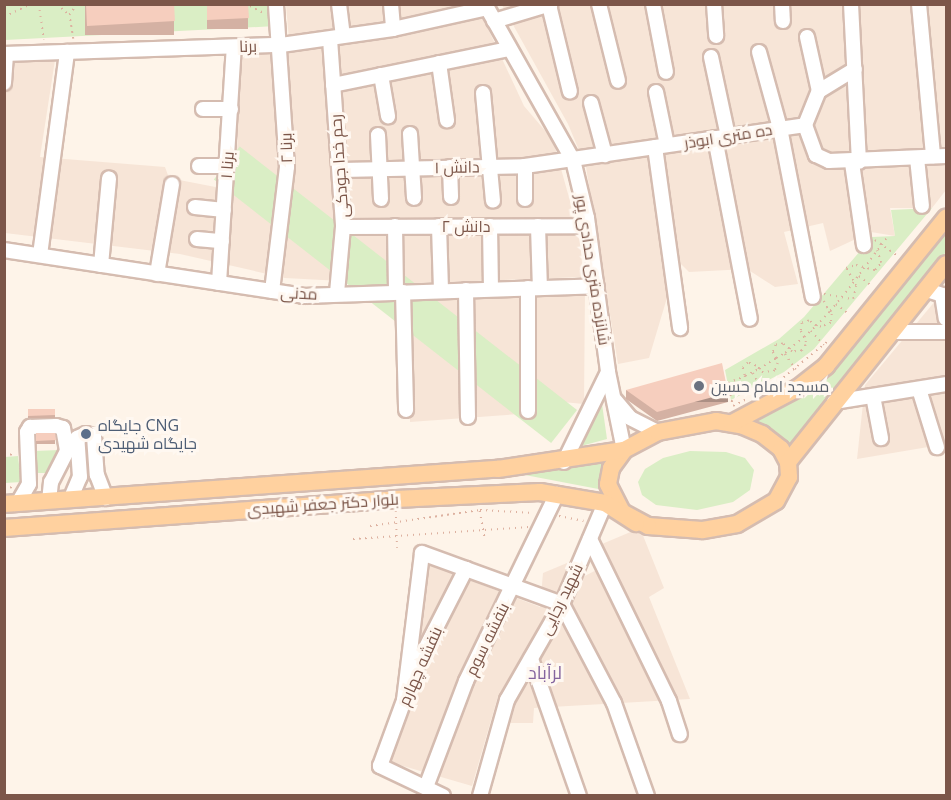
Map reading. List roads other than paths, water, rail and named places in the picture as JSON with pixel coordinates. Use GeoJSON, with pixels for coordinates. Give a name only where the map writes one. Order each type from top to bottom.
{"type":"FeatureCollection","features":[{"type":"Feature","properties":{"kind":"main road"},"geometry":{"type":"LineString","coordinates":[[946,218],[900,261],[826,366],[798,388],[734,416],[658,432],[624,450],[611,468],[608,484],[614,502],[636,523],[667,530],[702,530],[746,521],[768,509],[785,489],[788,462],[892,332],[938,293],[946,264]]}},
{"type":"Feature","properties":{"kind":"main road"},"geometry":{"type":"LineString","coordinates":[[734,416],[781,449],[788,462]]}},
{"type":"Feature","properties":{"kind":"main road","name":"بلوار دکتر جعفر شهیدی"},"geometry":{"type":"LineString","coordinates":[[11,504],[564,462],[624,450]]}},
{"type":"Feature","properties":{"kind":"main road","name":"بلوار دکتر جعفر شهیدی"},"geometry":{"type":"LineString","coordinates":[[4,528],[396,499],[479,502],[557,494],[605,503],[636,523]]}},
{"type":"Feature","properties":{"kind":"street","name":"برنا ۲"},"geometry":{"type":"LineString","coordinates":[[272,291],[287,167],[281,45],[276,4]]}},
{"type":"Feature","properties":{"kind":"street","name":"رحم خدا جودکی"},"geometry":{"type":"LineString","coordinates":[[337,293],[343,227],[341,170],[333,85],[339,4]]}},
{"type":"Feature","properties":{"kind":"street"},"geometry":{"type":"LineString","coordinates":[[391,4],[393,29]]}},
{"type":"Feature","properties":{"kind":"street"},"geometry":{"type":"LineString","coordinates":[[599,4],[618,81]]}},
{"type":"Feature","properties":{"kind":"street"},"geometry":{"type":"LineString","coordinates":[[653,4],[666,72]]}},
{"type":"Feature","properties":{"kind":"street"},"geometry":{"type":"LineString","coordinates":[[714,4],[716,36]]}},
{"type":"Feature","properties":{"kind":"street"},"geometry":{"type":"LineString","coordinates":[[782,4],[783,21]]}},
{"type":"Feature","properties":{"kind":"street"},"geometry":{"type":"LineString","coordinates":[[851,4],[855,69],[856,162],[868,241]]}},
{"type":"Feature","properties":{"kind":"street"},"geometry":{"type":"LineString","coordinates":[[807,37],[819,91],[805,125],[808,142],[816,155],[829,161],[856,162],[940,156],[919,4]]}},
{"type":"Feature","properties":{"kind":"street"},"geometry":{"type":"LineString","coordinates":[[494,21],[550,5],[570,92]]}},
{"type":"Feature","properties":{"kind":"street","name":"برنا"},"geometry":{"type":"LineString","coordinates":[[5,54],[281,45],[393,29],[439,11],[486,6]]}},
{"type":"Feature","properties":{"kind":"street","name":"شانزده متری حدادی پور"},"geometry":{"type":"LineString","coordinates":[[486,6],[573,160],[588,226],[608,372],[624,450]]}},
{"type":"Feature","properties":{"kind":"street","name":"برنا ۱"},"geometry":{"type":"LineString","coordinates":[[219,283],[234,47]]}},
{"type":"Feature","properties":{"kind":"street"},"geometry":{"type":"LineString","coordinates":[[333,85],[509,49]]}},
{"type":"Feature","properties":{"kind":"street"},"geometry":{"type":"LineString","coordinates":[[40,255],[71,52]]}},
{"type":"Feature","properties":{"kind":"street"},"geometry":{"type":"LineString","coordinates":[[759,52],[780,128],[813,297]]}},
{"type":"Feature","properties":{"kind":"street"},"geometry":{"type":"LineString","coordinates":[[4,83],[5,54]]}},
{"type":"Feature","properties":{"kind":"street"},"geometry":{"type":"LineString","coordinates":[[711,57],[750,319]]}},
{"type":"Feature","properties":{"kind":"street"},"geometry":{"type":"LineString","coordinates":[[439,63],[447,120]]}},
{"type":"Feature","properties":{"kind":"street"},"geometry":{"type":"LineString","coordinates":[[819,91],[855,69]]}},
{"type":"Feature","properties":{"kind":"street"},"geometry":{"type":"LineString","coordinates":[[381,75],[388,116]]}},
{"type":"Feature","properties":{"kind":"street"},"geometry":{"type":"LineString","coordinates":[[656,92],[680,327]]}},
{"type":"Feature","properties":{"kind":"street"},"geometry":{"type":"LineString","coordinates":[[483,93],[493,201]]}},
{"type":"Feature","properties":{"kind":"street"},"geometry":{"type":"LineString","coordinates":[[591,103],[605,155]]}},
{"type":"Feature","properties":{"kind":"street"},"geometry":{"type":"LineString","coordinates":[[203,110],[231,109]]}},
{"type":"Feature","properties":{"kind":"street","name":"ده متری ابوذر"},"geometry":{"type":"LineString","coordinates":[[573,160],[805,125]]}},
{"type":"Feature","properties":{"kind":"street"},"geometry":{"type":"LineString","coordinates":[[410,134],[414,198]]}},
{"type":"Feature","properties":{"kind":"street"},"geometry":{"type":"LineString","coordinates":[[378,135],[381,199]]}},
{"type":"Feature","properties":{"kind":"street"},"geometry":{"type":"LineString","coordinates":[[916,158],[922,206]]}},
{"type":"Feature","properties":{"kind":"street","name":"دانش ۱"},"geometry":{"type":"LineString","coordinates":[[341,170],[525,166],[573,160]]}},
{"type":"Feature","properties":{"kind":"street"},"geometry":{"type":"LineString","coordinates":[[199,166],[227,166]]}},
{"type":"Feature","properties":{"kind":"street"},"geometry":{"type":"LineString","coordinates":[[525,166],[525,199]]}},
{"type":"Feature","properties":{"kind":"street"},"geometry":{"type":"LineString","coordinates":[[450,167],[451,197]]}},
{"type":"Feature","properties":{"kind":"street"},"geometry":{"type":"LineString","coordinates":[[101,265],[109,178]]}},
{"type":"Feature","properties":{"kind":"street"},"geometry":{"type":"LineString","coordinates":[[157,274],[172,184]]}},
{"type":"Feature","properties":{"kind":"street"},"geometry":{"type":"LineString","coordinates":[[195,207],[224,210]]}},
{"type":"Feature","properties":{"kind":"street"},"geometry":{"type":"LineString","coordinates":[[395,226],[406,410]]}},
{"type":"Feature","properties":{"kind":"street"},"geometry":{"type":"LineString","coordinates":[[439,226],[441,291]]}},
{"type":"Feature","properties":{"kind":"street"},"geometry":{"type":"LineString","coordinates":[[490,226],[491,289]]}},
{"type":"Feature","properties":{"kind":"street"},"geometry":{"type":"LineString","coordinates":[[528,411],[538,226]]}},
{"type":"Feature","properties":{"kind":"street","name":"دانش ۲"},"geometry":{"type":"LineString","coordinates":[[343,227],[588,226]]}},
{"type":"Feature","properties":{"kind":"street"},"geometry":{"type":"LineString","coordinates":[[196,240],[222,241]]}},
{"type":"Feature","properties":{"kind":"street","name":"مدنی"},"geometry":{"type":"LineString","coordinates":[[4,250],[303,296],[337,293],[597,286]]}},
{"type":"Feature","properties":{"kind":"street"},"geometry":{"type":"LineString","coordinates":[[466,290],[468,417]]}},
{"type":"Feature","properties":{"kind":"street"},"geometry":{"type":"LineString","coordinates":[[938,293],[946,319]]}},
{"type":"Feature","properties":{"kind":"street"},"geometry":{"type":"LineString","coordinates":[[892,332],[946,332]]}},
{"type":"Feature","properties":{"kind":"street"},"geometry":{"type":"LineString","coordinates":[[564,462],[608,372]]}},
{"type":"Feature","properties":{"kind":"street"},"geometry":{"type":"LineString","coordinates":[[834,402],[946,384]]}},
{"type":"Feature","properties":{"kind":"street"},"geometry":{"type":"LineString","coordinates":[[919,389],[937,447]]}},
{"type":"Feature","properties":{"kind":"street"},"geometry":{"type":"LineString","coordinates":[[612,396],[630,418],[658,432]]}},
{"type":"Feature","properties":{"kind":"street"},"geometry":{"type":"LineString","coordinates":[[873,396],[881,438]]}},
{"type":"Feature","properties":{"kind":"street"},"geometry":{"type":"LineString","coordinates":[[11,504],[29,484],[27,432],[30,427],[56,426],[63,428],[67,451],[51,482],[49,501]]}},
{"type":"Feature","properties":{"kind":"street"},"geometry":{"type":"LineString","coordinates":[[70,500],[80,477],[77,438],[86,434],[94,436],[97,475],[106,498]]}},
{"type":"Feature","properties":{"kind":"street","name":"بنفشه سوم"},"geometry":{"type":"LineString","coordinates":[[426,787],[466,681],[557,494]]}},
{"type":"Feature","properties":{"kind":"street","name":"شهید رجایی"},"geometry":{"type":"LineString","coordinates":[[480,795],[507,700],[562,604],[605,503]]}},
{"type":"Feature","properties":{"kind":"street"},"geometry":{"type":"LineString","coordinates":[[590,539],[669,701],[680,735]]}},
{"type":"Feature","properties":{"kind":"street"},"geometry":{"type":"LineString","coordinates":[[404,700],[422,553],[562,604],[614,703],[647,795]]}},
{"type":"Feature","properties":{"kind":"street","name":"بنفشه چهارم"},"geometry":{"type":"LineString","coordinates":[[426,787],[380,766],[417,665],[466,569]]}},
{"type":"Feature","properties":{"kind":"street"},"geometry":{"type":"LineString","coordinates":[[531,659],[579,795]]}},
{"type":"Feature","properties":{"kind":"street"},"geometry":{"type":"LineString","coordinates":[[426,787],[443,795]]}},
{"type":"Feature","properties":{"kind":"place","name":"مسجد امام حسین"},"geometry":{"type":"Point","coordinates":[699,386]}},
{"type":"Feature","properties":{"kind":"place","name":"جایگاه CNG جایگاه شهیدی"},"geometry":{"type":"Point","coordinates":[86,434]}},
{"type":"Feature","properties":{"kind":"district","name":"لرآباد"},"geometry":{"type":"Point","coordinates":[545,672]}}]}
